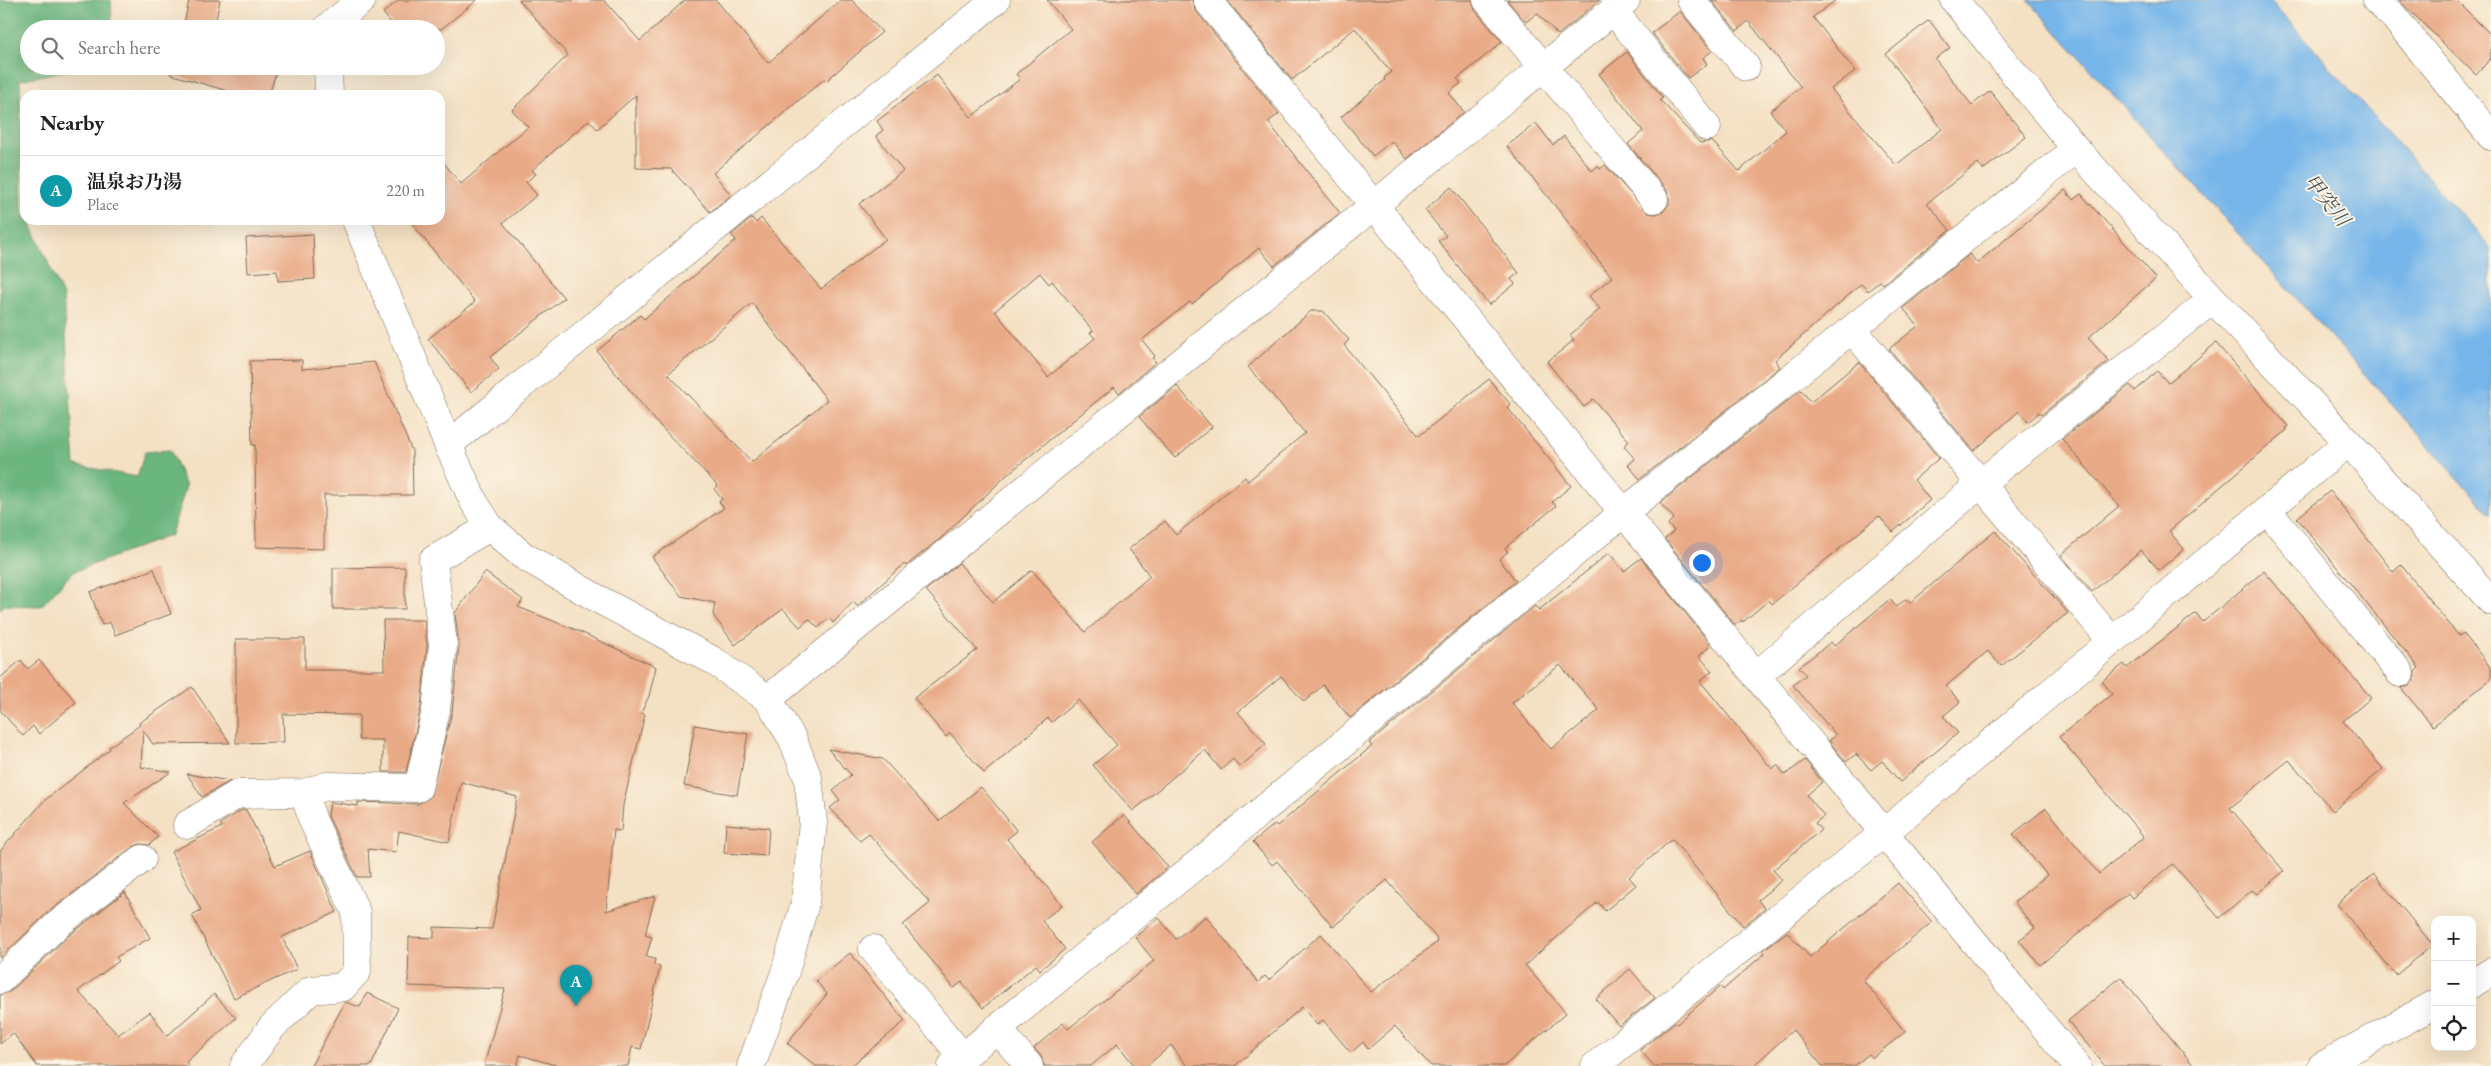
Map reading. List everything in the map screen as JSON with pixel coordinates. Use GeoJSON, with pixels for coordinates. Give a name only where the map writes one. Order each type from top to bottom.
{"type":"FeatureCollection","features":[{"type":"Feature","properties":{"kind":"street"},"geometry":{"type":"LineString","coordinates":[[327,20],[328,0]]}},
{"type":"Feature","properties":{"kind":"street"},"geometry":{"type":"LineString","coordinates":[[337,20],[362,0]]}},
{"type":"Feature","properties":{"kind":"street"},"geometry":{"type":"LineString","coordinates":[[448,445],[996,0]]}},
{"type":"Feature","properties":{"kind":"street"},"geometry":{"type":"LineString","coordinates":[[1206,0],[1884,833],[2078,1066]]}},
{"type":"Feature","properties":{"kind":"street"},"geometry":{"type":"LineString","coordinates":[[1487,0],[1654,199]]}},
{"type":"Feature","properties":{"kind":"street"},"geometry":{"type":"LineString","coordinates":[[1691,0],[1746,67]]}},
{"type":"Feature","properties":{"kind":"street"},"geometry":{"type":"LineString","coordinates":[[1954,0],[2076,149],[2212,299],[2348,442],[2491,601]]}},
{"type":"Feature","properties":{"kind":"street"},"geometry":{"type":"LineString","coordinates":[[2376,0],[2394,17],[2491,136]]}},
{"type":"Feature","properties":{"kind":"street"},"geometry":{"type":"LineString","coordinates":[[768,699],[1375,206],[1619,5],[1707,127]]}},
{"type":"Feature","properties":{"kind":"street"},"geometry":{"type":"LineString","coordinates":[[328,75],[329,90]]}},
{"type":"Feature","properties":{"kind":"street"},"geometry":{"type":"LineString","coordinates":[[873,949],[958,1061],[1623,513],[2076,149]]}},
{"type":"Feature","properties":{"kind":"street"},"geometry":{"type":"LineString","coordinates":[[358,225],[448,445],[474,502],[490,526],[522,555],[598,599],[714,661],[768,699],[792,738],[808,778],[813,822],[805,903],[784,975],[751,1066]]}},
{"type":"Feature","properties":{"kind":"street"},"geometry":{"type":"LineString","coordinates":[[1756,676],[1982,483],[2212,299]]}},
{"type":"Feature","properties":{"kind":"street"},"geometry":{"type":"LineString","coordinates":[[1852,329],[1982,483],[2110,640]]}},
{"type":"Feature","properties":{"kind":"street"},"geometry":{"type":"LineString","coordinates":[[1595,1066],[1884,833],[2110,640],[2348,442]]}},
{"type":"Feature","properties":{"kind":"street"},"geometry":{"type":"LineString","coordinates":[[2267,510],[2400,674]]}},
{"type":"Feature","properties":{"kind":"street"},"geometry":{"type":"LineString","coordinates":[[187,825],[238,794],[304,793],[327,786],[418,788],[436,710],[443,645],[433,560],[490,526]]}},
{"type":"Feature","properties":{"kind":"street"},"geometry":{"type":"LineString","coordinates":[[244,1066],[272,1027],[311,990],[343,987],[357,971],[356,912],[313,821],[304,793]]}},
{"type":"Feature","properties":{"kind":"street"},"geometry":{"type":"LineString","coordinates":[[0,980],[58,925],[142,859]]}},
{"type":"Feature","properties":{"kind":"street"},"geometry":{"type":"LineString","coordinates":[[2476,981],[2491,972]]}},
{"type":"Feature","properties":{"kind":"street"},"geometry":{"type":"LineString","coordinates":[[2322,1066],[2431,1006]]}},
{"type":"Feature","properties":{"kind":"street"},"geometry":{"type":"LineString","coordinates":[[998,1028],[1029,1066]]}},
{"type":"Feature","properties":{"kind":"green space"},"geometry":{"type":"Polygon","coordinates":[[[0,0],[111,0],[112,20],[20,20],[20,75],[44,75],[20,80],[20,225],[31,225],[63,296],[75,465],[137,477],[145,452],[170,450],[186,486],[171,535],[73,572],[41,606],[5,605],[0,609],[0,0]]]}},
{"type":"Feature","properties":{"kind":"water","name":"甲突川"},"geometry":{"type":"Polygon","coordinates":[[[2028,0],[2270,0],[2491,248],[2491,515],[2028,0]]]}},
{"type":"Feature","properties":{"kind":"building"},"geometry":{"type":"Polygon","coordinates":[[[189,0],[220,0],[216,20],[185,20],[189,0]]]}},
{"type":"Feature","properties":{"kind":"building"},"geometry":{"type":"Polygon","coordinates":[[[399,0],[477,0],[445,26],[445,20],[389,20],[383,13],[399,0]]]}},
{"type":"Feature","properties":{"kind":"building"},"geometry":{"type":"Polygon","coordinates":[[[519,0],[604,0],[640,41],[685,0],[716,0],[768,63],[841,0],[852,0],[882,32],[826,81],[824,79],[713,173],[731,195],[710,212],[671,169],[636,168],[636,95],[597,129],[589,120],[532,170],[536,174],[526,182],[537,195],[503,223],[564,298],[490,357],[499,369],[471,392],[428,339],[475,302],[413,225],[445,225],[445,164],[461,184],[528,127],[512,110],[568,55],[519,0]]]}},
{"type":"Feature","properties":{"kind":"building"},"geometry":{"type":"Polygon","coordinates":[[[1047,0],[1192,0],[1195,10],[1279,114],[1268,122],[1340,213],[1274,266],[1259,248],[1192,304],[1190,302],[1165,321],[1142,340],[1155,356],[1152,358],[1156,362],[1119,393],[1114,387],[1008,474],[942,537],[906,566],[904,564],[857,606],[853,602],[833,623],[829,618],[818,628],[809,619],[800,627],[783,609],[735,645],[713,615],[715,603],[681,596],[652,557],[724,508],[719,502],[722,499],[714,489],[718,486],[660,426],[597,351],[640,315],[644,319],[736,240],[731,235],[752,218],[756,223],[761,218],[821,289],[886,239],[859,204],[903,171],[876,136],[883,130],[877,121],[937,75],[971,117],[1020,79],[1016,74],[1071,29],[1047,0]],[[1040,273],[995,311],[1048,377],[1095,338],[1090,333],[1093,331],[1052,281],[1049,284],[1040,273]],[[752,303],[668,374],[752,462],[827,400],[752,303]]]}},
{"type":"Feature","properties":{"kind":"building"},"geometry":{"type":"Polygon","coordinates":[[[1227,0],[1472,0],[1475,10],[1502,42],[1457,79],[1461,83],[1449,93],[1464,112],[1407,159],[1392,141],[1373,156],[1341,117],[1385,80],[1384,78],[1391,72],[1355,28],[1292,80],[1227,0]]]}},
{"type":"Feature","properties":{"kind":"building"},"geometry":{"type":"Polygon","coordinates":[[[1507,0],[1600,0],[1558,35],[1537,13],[1526,22],[1507,0]]]}},
{"type":"Feature","properties":{"kind":"building"},"geometry":{"type":"Polygon","coordinates":[[[1711,0],[1836,0],[1813,17],[1855,71],[1831,89],[1896,165],[1942,129],[1886,54],[1929,20],[1950,48],[1935,59],[1972,105],[1990,91],[2026,137],[1983,170],[1978,163],[1927,203],[1950,230],[1883,284],[1880,281],[1868,291],[1861,284],[1775,360],[1780,367],[1640,479],[1628,465],[1635,459],[1624,446],[1629,441],[1593,399],[1584,407],[1547,362],[1574,340],[1570,335],[1600,309],[1589,296],[1612,277],[1507,146],[1536,123],[1553,145],[1564,136],[1592,171],[1598,166],[1600,169],[1605,165],[1648,213],[1656,214],[1664,211],[1669,204],[1666,189],[1628,144],[1643,131],[1599,74],[1627,52],[1663,98],[1660,100],[1700,143],[1712,141],[1739,171],[1786,131],[1770,111],[1801,87],[1748,21],[1737,31],[1711,0]]]}},
{"type":"Feature","properties":{"kind":"building"},"geometry":{"type":"Polygon","coordinates":[[[2399,0],[2456,0],[2491,35],[2491,58],[2476,75],[2399,0]]]}},
{"type":"Feature","properties":{"kind":"building"},"geometry":{"type":"Polygon","coordinates":[[[1680,11],[1712,51],[1703,58],[1707,64],[1688,78],[1652,33],[1680,11]]]}},
{"type":"Feature","properties":{"kind":"building"},"geometry":{"type":"Polygon","coordinates":[[[173,75],[275,75],[271,90],[224,90],[173,75]]]}},
{"type":"Feature","properties":{"kind":"building"},"geometry":{"type":"Polygon","coordinates":[[[1451,187],[1519,273],[1511,279],[1515,284],[1489,305],[1438,241],[1446,236],[1425,210],[1451,187]]]}},
{"type":"Feature","properties":{"kind":"building"},"geometry":{"type":"Polygon","coordinates":[[[2065,190],[2073,200],[2081,194],[2156,278],[2088,338],[2109,361],[2041,415],[2039,412],[2028,422],[2019,411],[1974,451],[1889,349],[1918,326],[1903,308],[1970,254],[1977,263],[2065,190]]]}},
{"type":"Feature","properties":{"kind":"building"},"geometry":{"type":"Polygon","coordinates":[[[313,234],[315,279],[278,281],[277,271],[248,273],[246,238],[313,234]]]}},
{"type":"Feature","properties":{"kind":"building"},"geometry":{"type":"Polygon","coordinates":[[[1311,311],[1323,311],[1349,340],[1344,345],[1419,436],[1489,379],[1510,404],[1507,407],[1571,486],[1552,502],[1556,506],[1505,548],[1508,552],[1499,559],[1516,581],[1350,718],[1323,685],[1304,702],[1281,676],[1238,712],[1266,744],[1240,767],[1233,759],[1221,770],[1205,750],[1133,811],[1093,765],[1117,745],[1078,700],[1052,722],[1048,718],[984,773],[950,733],[946,737],[914,698],[977,650],[926,590],[959,563],[993,602],[1032,570],[1085,632],[1150,576],[1129,549],[1165,521],[1176,535],[1245,477],[1248,481],[1305,433],[1248,367],[1311,311]]]}},
{"type":"Feature","properties":{"kind":"building"},"geometry":{"type":"Polygon","coordinates":[[[2216,343],[2288,426],[2287,430],[2169,531],[2184,549],[2159,570],[2141,550],[2092,592],[2061,555],[2119,506],[2062,439],[2130,385],[2135,391],[2157,371],[2168,383],[2216,343]]]}},
{"type":"Feature","properties":{"kind":"building"},"geometry":{"type":"Polygon","coordinates":[[[302,360],[302,369],[374,362],[412,451],[413,495],[324,495],[324,549],[256,547],[255,445],[252,445],[250,361],[302,360]]]}},
{"type":"Feature","properties":{"kind":"building"},"geometry":{"type":"Polygon","coordinates":[[[1859,362],[1939,458],[1914,480],[1930,500],[1893,532],[1879,516],[1772,604],[1769,600],[1743,622],[1742,620],[1735,625],[1665,539],[1674,531],[1668,524],[1674,518],[1660,503],[1801,390],[1811,402],[1859,362]]]}},
{"type":"Feature","properties":{"kind":"building"},"geometry":{"type":"Polygon","coordinates":[[[1177,386],[1212,427],[1175,458],[1139,417],[1177,386]]]}},
{"type":"Feature","properties":{"kind":"building"},"geometry":{"type":"Polygon","coordinates":[[[2330,491],[2393,572],[2401,565],[2459,636],[2463,633],[2491,668],[2491,679],[2433,726],[2401,688],[2410,685],[2414,679],[2415,672],[2419,668],[2297,518],[2330,491]]]}},
{"type":"Feature","properties":{"kind":"building"},"geometry":{"type":"Polygon","coordinates":[[[1995,531],[2068,613],[2001,666],[1988,651],[1946,686],[1960,702],[1943,716],[1958,733],[1900,782],[1882,761],[1871,770],[1856,754],[1846,762],[1829,741],[1836,735],[1793,685],[1806,675],[1799,667],[1831,642],[1834,646],[1890,599],[1896,607],[1906,599],[1910,603],[1995,531]]]}},
{"type":"Feature","properties":{"kind":"building"},"geometry":{"type":"Polygon","coordinates":[[[1609,553],[1624,571],[1641,558],[1711,645],[1699,656],[1712,671],[1700,681],[1772,769],[1777,765],[1785,775],[1805,760],[1822,782],[1807,795],[1824,816],[1815,823],[1821,830],[1773,870],[1782,880],[1758,900],[1765,909],[1743,926],[1672,839],[1629,877],[1636,885],[1605,911],[1598,902],[1525,965],[1566,1013],[1504,1066],[1431,1066],[1395,1026],[1368,1049],[1363,1042],[1351,1053],[1323,1020],[1317,1025],[1302,1007],[1235,1066],[1187,1066],[1171,1045],[1147,1066],[1135,1066],[1117,1044],[1091,1066],[1044,1066],[1041,1056],[1034,1048],[1063,1023],[1068,1029],[1154,961],[1135,937],[1159,918],[1176,939],[1206,916],[1258,982],[1265,976],[1269,980],[1321,934],[1371,992],[1436,943],[1437,939],[1387,880],[1333,927],[1277,861],[1272,865],[1253,842],[1275,824],[1277,826],[1372,746],[1369,743],[1535,606],[1539,610],[1609,553]],[[1560,665],[1512,703],[1551,749],[1599,710],[1560,665]]]}},
{"type":"Feature","properties":{"kind":"building"},"geometry":{"type":"Polygon","coordinates":[[[405,567],[405,609],[333,609],[333,568],[405,567]]]}},
{"type":"Feature","properties":{"kind":"building"},"geometry":{"type":"Polygon","coordinates":[[[154,569],[171,614],[115,635],[110,622],[102,625],[90,592],[154,569]]]}},
{"type":"Feature","properties":{"kind":"building"},"geometry":{"type":"Polygon","coordinates":[[[2264,571],[2371,698],[2343,721],[2383,769],[2333,811],[2289,760],[2230,808],[2284,871],[2257,894],[2252,890],[2219,918],[2173,864],[2132,898],[2128,893],[2040,965],[2019,940],[2035,928],[2014,902],[2047,875],[2013,834],[2046,808],[2099,874],[2144,837],[2059,737],[2112,694],[2102,681],[2124,664],[2127,668],[2196,613],[2203,622],[2264,571]]]}},
{"type":"Feature","properties":{"kind":"building"},"geometry":{"type":"Polygon","coordinates":[[[485,572],[523,600],[518,607],[576,630],[656,667],[649,696],[641,713],[645,714],[623,805],[621,831],[614,830],[606,911],[655,896],[645,935],[652,937],[646,957],[655,959],[654,965],[660,967],[641,1049],[632,1047],[628,1066],[559,1066],[520,1055],[517,1066],[484,1066],[505,989],[408,986],[409,937],[434,938],[434,927],[492,929],[517,797],[461,782],[449,842],[399,831],[396,852],[368,849],[370,877],[357,877],[328,816],[330,802],[358,806],[358,802],[418,804],[430,797],[452,712],[459,646],[455,613],[485,572]]]}},
{"type":"Feature","properties":{"kind":"building"},"geometry":{"type":"Polygon","coordinates":[[[383,620],[424,620],[427,645],[421,707],[406,772],[383,772],[383,740],[359,740],[359,715],[283,714],[284,742],[236,743],[236,639],[305,639],[305,670],[384,670],[383,620]]]}},
{"type":"Feature","properties":{"kind":"building"},"geometry":{"type":"Polygon","coordinates":[[[21,660],[28,669],[39,660],[76,702],[39,734],[33,726],[23,736],[0,710],[0,678],[21,660]]]}},
{"type":"Feature","properties":{"kind":"building"},"geometry":{"type":"Polygon","coordinates":[[[192,687],[230,743],[153,744],[143,730],[141,767],[171,772],[124,803],[158,837],[149,845],[140,844],[132,847],[47,913],[0,958],[0,851],[44,801],[110,749],[109,747],[140,725],[139,723],[192,687]]]}},
{"type":"Feature","properties":{"kind":"building"},"geometry":{"type":"Polygon","coordinates":[[[695,725],[748,734],[737,795],[684,786],[695,725]]]}},
{"type":"Feature","properties":{"kind":"building"},"geometry":{"type":"Polygon","coordinates":[[[828,749],[883,759],[939,821],[981,787],[1017,831],[1007,839],[1062,905],[1042,921],[1065,949],[1040,970],[1036,965],[983,1008],[962,982],[954,988],[903,925],[930,903],[869,834],[860,841],[830,808],[840,800],[833,791],[851,775],[828,749]]]}},
{"type":"Feature","properties":{"kind":"building"},"geometry":{"type":"Polygon","coordinates":[[[187,774],[230,781],[202,797],[187,774]]]}},
{"type":"Feature","properties":{"kind":"building"},"geometry":{"type":"Polygon","coordinates":[[[242,810],[246,810],[275,866],[310,851],[337,912],[282,937],[297,969],[234,998],[192,915],[201,910],[171,852],[222,827],[220,824],[242,810]]]}},
{"type":"Feature","properties":{"kind":"building"},"geometry":{"type":"Polygon","coordinates":[[[1124,815],[1168,867],[1136,894],[1092,842],[1124,815]]]}},
{"type":"Feature","properties":{"kind":"building"},"geometry":{"type":"Polygon","coordinates":[[[726,824],[769,828],[767,856],[724,853],[726,824]]]}},
{"type":"Feature","properties":{"kind":"building"},"geometry":{"type":"Polygon","coordinates":[[[2374,874],[2431,943],[2431,947],[2396,975],[2337,904],[2374,874]]]}},
{"type":"Feature","properties":{"kind":"building"},"geometry":{"type":"Polygon","coordinates":[[[1898,883],[1932,922],[1863,980],[1905,1032],[1872,1058],[1869,1054],[1854,1066],[1822,1066],[1793,1030],[1753,1066],[1654,1066],[1640,1050],[1675,1022],[1677,1024],[1720,986],[1723,990],[1765,953],[1763,950],[1787,932],[1810,957],[1898,883]]]}},
{"type":"Feature","properties":{"kind":"building"},"geometry":{"type":"Polygon","coordinates":[[[125,892],[150,938],[116,957],[119,961],[78,991],[118,1035],[150,1012],[167,1036],[214,994],[236,1018],[186,1062],[189,1066],[37,1066],[13,1033],[0,1044],[0,995],[11,991],[67,937],[125,892]]]}},
{"type":"Feature","properties":{"kind":"building"},"geometry":{"type":"Polygon","coordinates":[[[850,953],[905,1021],[851,1066],[816,1066],[787,1043],[827,994],[816,981],[850,953]]]}},
{"type":"Feature","properties":{"kind":"building"},"geometry":{"type":"Polygon","coordinates":[[[1630,969],[1655,998],[1619,1026],[1596,999],[1630,969]]]}},
{"type":"Feature","properties":{"kind":"building"},"geometry":{"type":"Polygon","coordinates":[[[2121,977],[2194,1066],[2105,1066],[2068,1021],[2121,977]]]}},
{"type":"Feature","properties":{"kind":"building"},"geometry":{"type":"Polygon","coordinates":[[[367,993],[398,1008],[371,1066],[311,1066],[345,1002],[360,1007],[367,993]]]}},
{"type":"Feature","properties":{"kind":"place","name":"温泉お乃湯"},"geometry":{"type":"Point","coordinates":[576,1006]}}]}
